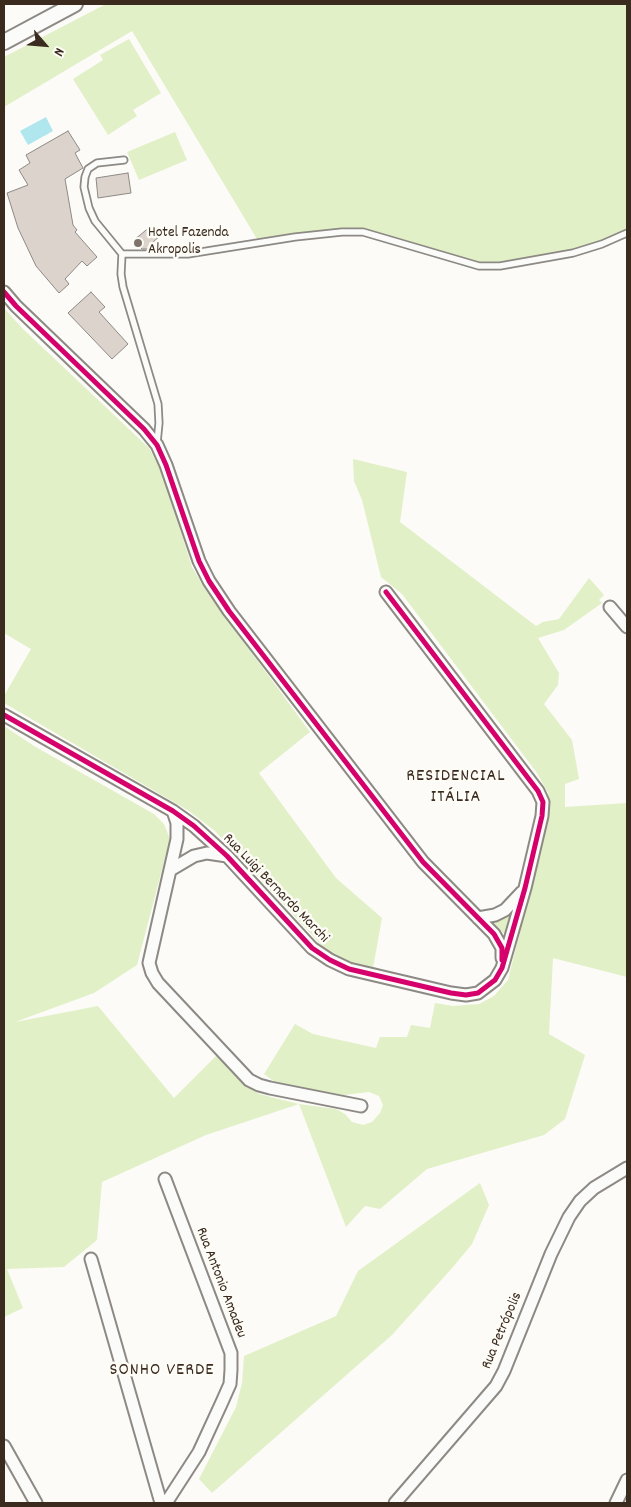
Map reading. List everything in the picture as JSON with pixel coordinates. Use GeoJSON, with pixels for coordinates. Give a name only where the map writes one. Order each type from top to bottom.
{"type":"FeatureCollection","features":[{"type":"Feature","properties":{"kind":"street"},"geometry":{"type":"LineString","coordinates":[[4,42],[75,4]]}},
{"type":"Feature","properties":{"kind":"street"},"geometry":{"type":"LineString","coordinates":[[4,292],[16,306],[144,429],[157,445],[166,465],[199,561],[209,581],[229,611],[422,862],[494,934],[502,948],[502,968]]}},
{"type":"Feature","properties":{"kind":"street","name":"Rua Luigi Bernardo Marchi"},"geometry":{"type":"LineString","coordinates":[[4,715],[173,811],[194,826],[228,856],[312,948],[330,960],[349,969],[451,994],[466,995],[478,993],[495,980],[502,968],[525,888],[542,816],[543,802],[538,791],[386,592]]}},
{"type":"Feature","properties":{"kind":"street"},"geometry":{"type":"LineString","coordinates":[[610,606],[627,627]]}},
{"type":"Feature","properties":{"kind":"street"},"geometry":{"type":"LineString","coordinates":[[173,811],[177,823],[177,839],[172,868],[149,963],[158,983],[249,1080],[270,1088],[361,1106]]}},
{"type":"Feature","properties":{"kind":"street"},"geometry":{"type":"LineString","coordinates":[[172,868],[194,856],[207,853],[228,856]]}},
{"type":"Feature","properties":{"kind":"street"},"geometry":{"type":"LineString","coordinates":[[478,918],[495,915],[505,910],[525,888]]}},
{"type":"Feature","properties":{"kind":"street","name":"Rua Petrópolis"},"geometry":{"type":"LineString","coordinates":[[395,1503],[496,1386],[504,1371],[551,1254],[569,1217],[580,1201],[594,1188],[627,1168]]}},
{"type":"Feature","properties":{"kind":"street","name":"Rua Antonio Amadeu"},"geometry":{"type":"LineString","coordinates":[[165,1179],[230,1353],[231,1370],[230,1384],[199,1452],[166,1503]]}},
{"type":"Feature","properties":{"kind":"street"},"geometry":{"type":"LineString","coordinates":[[91,1260],[161,1503]]}},
{"type":"Feature","properties":{"kind":"street"},"geometry":{"type":"LineString","coordinates":[[4,1446],[36,1503]]}},
{"type":"Feature","properties":{"kind":"street"},"geometry":{"type":"LineString","coordinates":[[616,1503],[627,1480]]}},
{"type":"Feature","properties":{"kind":"lane"},"geometry":{"type":"LineString","coordinates":[[124,160],[105,161],[88,169],[84,187],[89,208],[95,221],[122,254],[122,287],[158,404],[157,445]]}},
{"type":"Feature","properties":{"kind":"lane"},"geometry":{"type":"LineString","coordinates":[[122,254],[188,254],[295,237],[342,232],[363,232],[479,266],[500,266],[573,253],[602,244],[627,233]]}},
{"type":"Feature","properties":{"kind":"green space"},"geometry":{"type":"Polygon","coordinates":[[[106,4],[627,4],[627,229],[600,241],[569,251],[499,264],[480,264],[362,229],[341,229],[257,239],[132,31],[4,107],[4,57],[106,4]]]}},
{"type":"Feature","properties":{"kind":"green space"},"geometry":{"type":"Polygon","coordinates":[[[129,39],[161,93],[133,110],[137,116],[108,135],[73,79],[103,60],[100,55],[129,39]]]}},
{"type":"Feature","properties":{"kind":"green space"},"geometry":{"type":"Polygon","coordinates":[[[175,132],[187,160],[139,180],[127,152],[175,132]]]}},
{"type":"Feature","properties":{"kind":"green space"},"geometry":{"type":"Polygon","coordinates":[[[4,308],[22,328],[149,448],[161,470],[192,567],[207,592],[310,732],[259,773],[336,878],[382,918],[373,968],[351,964],[326,950],[215,831],[189,811],[4,703],[4,696],[31,649],[4,633],[4,308]]]}},
{"type":"Feature","properties":{"kind":"green space"},"geometry":{"type":"Polygon","coordinates":[[[353,459],[407,472],[400,522],[536,626],[543,622],[559,619],[589,578],[604,595],[599,600],[602,603],[564,630],[538,638],[559,673],[558,685],[544,704],[572,740],[579,779],[565,784],[565,807],[627,803],[627,977],[553,958],[549,1034],[585,1055],[565,1119],[544,1135],[427,1169],[380,1209],[365,1206],[346,1227],[299,1104],[336,1109],[345,1114],[352,1122],[363,1125],[372,1122],[380,1113],[383,1105],[379,1096],[369,1092],[344,1095],[276,1083],[264,1074],[295,1024],[313,1034],[376,1048],[380,1037],[407,1037],[411,1025],[430,1028],[435,1003],[453,1006],[479,1004],[494,996],[508,980],[550,808],[548,793],[537,773],[402,594],[381,577],[362,500],[354,481],[353,459]]]}},
{"type":"Feature","properties":{"kind":"green space"},"geometry":{"type":"Polygon","coordinates":[[[4,726],[34,746],[154,814],[164,824],[170,839],[137,965],[94,993],[15,1022],[98,1006],[174,1098],[216,1056],[247,1086],[259,1094],[299,1104],[206,1135],[102,1182],[97,1240],[64,1267],[7,1269],[23,1308],[4,1317],[4,726]]]}},
{"type":"Feature","properties":{"kind":"green space"},"geometry":{"type":"Polygon","coordinates":[[[514,909],[506,934],[503,933],[494,923],[494,920],[509,915],[514,909]]]}},
{"type":"Feature","properties":{"kind":"green space"},"geometry":{"type":"Polygon","coordinates":[[[480,1183],[489,1205],[472,1244],[453,1267],[392,1335],[212,1493],[199,1479],[236,1407],[242,1383],[244,1356],[336,1316],[358,1271],[480,1183]]]}},
{"type":"Feature","properties":{"kind":"water"},"geometry":{"type":"Polygon","coordinates":[[[46,117],[53,131],[28,145],[20,131],[46,117]]]}},
{"type":"Feature","properties":{"kind":"building"},"geometry":{"type":"Polygon","coordinates":[[[68,131],[80,150],[75,153],[83,168],[65,179],[73,225],[77,230],[75,232],[97,257],[87,266],[82,261],[65,279],[69,284],[59,293],[36,266],[18,228],[7,193],[28,185],[19,170],[30,163],[26,155],[68,131]]]}},
{"type":"Feature","properties":{"kind":"building"},"geometry":{"type":"Polygon","coordinates":[[[128,173],[131,193],[98,198],[96,178],[128,173]]]}},
{"type":"Feature","properties":{"kind":"building"},"geometry":{"type":"Polygon","coordinates":[[[151,226],[160,236],[152,243],[154,246],[151,249],[142,249],[134,240],[151,226]]]}},
{"type":"Feature","properties":{"kind":"building"},"geometry":{"type":"Polygon","coordinates":[[[91,292],[105,307],[99,312],[128,344],[112,359],[68,313],[91,292]]]}},
{"type":"Feature","properties":{"kind":"cycle path"},"geometry":{"type":"LineString","coordinates":[[4,292],[16,306],[144,429],[157,445],[166,465],[199,561],[209,581],[229,611],[423,862],[494,934],[502,948],[502,960]]}},
{"type":"Feature","properties":{"kind":"cycle path"},"geometry":{"type":"LineString","coordinates":[[4,715],[173,811],[194,826],[227,856],[312,948],[330,960],[349,969],[451,993],[466,995],[478,993],[495,980],[502,968],[525,888],[542,816],[543,802],[538,791],[386,592]]}},
{"type":"Feature","properties":{"kind":"place","name":"Hotel Fazenda Akropolis"},"geometry":{"type":"Point","coordinates":[138,243]}},
{"type":"Feature","properties":{"kind":"district","name":"RESIDENCIAL ITÁLIA"},"geometry":{"type":"Point","coordinates":[456,788]}},
{"type":"Feature","properties":{"kind":"district","name":"SONHO VERDE"},"geometry":{"type":"Point","coordinates":[162,1372]}}]}
